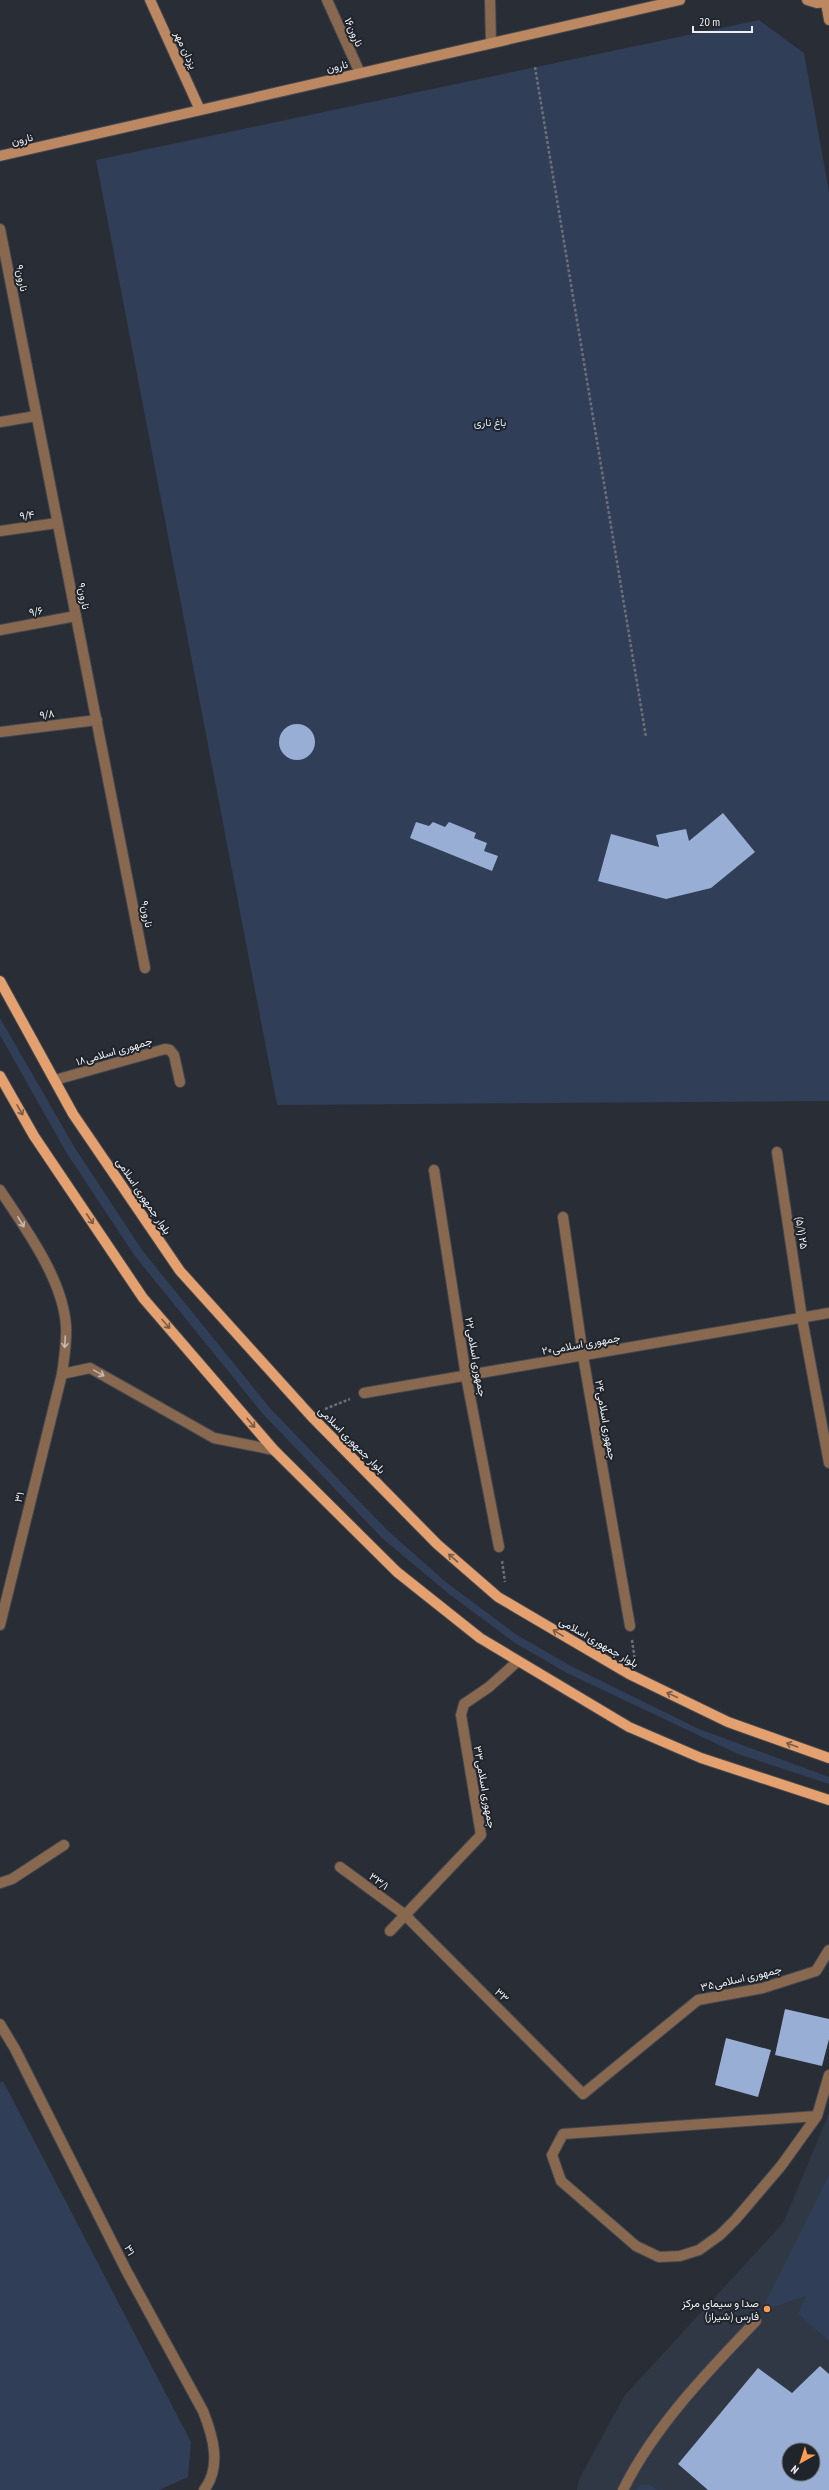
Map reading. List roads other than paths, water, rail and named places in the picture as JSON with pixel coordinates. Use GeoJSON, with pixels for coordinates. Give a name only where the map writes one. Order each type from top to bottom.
{"type":"FeatureCollection","features":[{"type":"Feature","properties":{"kind":"main road","name":"بلوار جمهوری اسلامی"},"geometry":{"type":"LineString","coordinates":[[0,981],[73,1114],[180,1271],[311,1416],[436,1544],[498,1598],[638,1679],[728,1722],[829,1758]]}},
{"type":"Feature","properties":{"kind":"main road"},"geometry":{"type":"LineString","coordinates":[[0,1076],[34,1136],[143,1298],[274,1450],[397,1572],[480,1638],[629,1727],[701,1758],[829,1800]]}},
{"type":"Feature","properties":{"kind":"street","name":"یزدان مهر"},"geometry":{"type":"LineString","coordinates":[[150,0],[200,110]]}},
{"type":"Feature","properties":{"kind":"street","name":"نارون۱۶"},"geometry":{"type":"LineString","coordinates":[[327,0],[360,73]]}},
{"type":"Feature","properties":{"kind":"street"},"geometry":{"type":"LineString","coordinates":[[490,0],[491,43]]}},
{"type":"Feature","properties":{"kind":"street","name":"نارون"},"geometry":{"type":"LineString","coordinates":[[0,156],[491,43],[649,3],[680,0]]}},
{"type":"Feature","properties":{"kind":"street"},"geometry":{"type":"LineString","coordinates":[[807,0],[827,2],[829,20]]}},
{"type":"Feature","properties":{"kind":"street","name":"نارون۹"},"geometry":{"type":"LineString","coordinates":[[0,229],[146,968]]}},
{"type":"Feature","properties":{"kind":"street"},"geometry":{"type":"LineString","coordinates":[[0,422],[36,416]]}},
{"type":"Feature","properties":{"kind":"street","name":"۹/۴"},"geometry":{"type":"LineString","coordinates":[[0,531],[58,523]]}},
{"type":"Feature","properties":{"kind":"street","name":"۹/۶"},"geometry":{"type":"LineString","coordinates":[[0,630],[76,616]]}},
{"type":"Feature","properties":{"kind":"street","name":"۹/۸"},"geometry":{"type":"LineString","coordinates":[[0,732],[97,720]]}},
{"type":"Feature","properties":{"kind":"street","name":"جمهوری اسلامی۱۸"},"geometry":{"type":"LineString","coordinates":[[55,1080],[165,1049],[170,1050],[174,1054],[180,1082]]}},
{"type":"Feature","properties":{"kind":"street","name":"(۵/۱) ۲۵"},"geometry":{"type":"LineString","coordinates":[[777,1152],[802,1318],[829,1463]]}},
{"type":"Feature","properties":{"kind":"street","name":"جمهوری اسلامی۲۲"},"geometry":{"type":"LineString","coordinates":[[434,1170],[466,1376],[499,1547]]}},
{"type":"Feature","properties":{"kind":"street","name":"۳۱"},"geometry":{"type":"LineString","coordinates":[[0,1190],[40,1251],[58,1293],[66,1325],[62,1374],[0,1625]]}},
{"type":"Feature","properties":{"kind":"street","name":"جمهوری اسلامی۲۴"},"geometry":{"type":"LineString","coordinates":[[563,1217],[583,1356],[630,1626]]}},
{"type":"Feature","properties":{"kind":"street","name":"جمهوری اسلامی۲۰"},"geometry":{"type":"LineString","coordinates":[[364,1393],[829,1313]]}},
{"type":"Feature","properties":{"kind":"street"},"geometry":{"type":"LineString","coordinates":[[62,1374],[90,1368],[214,1438],[274,1450]]}},
{"type":"Feature","properties":{"kind":"street","name":"جمهوری اسلامی۳۳"},"geometry":{"type":"LineString","coordinates":[[390,1931],[404,1914],[481,1835],[461,1715],[464,1704],[489,1687],[518,1661]]}},
{"type":"Feature","properties":{"kind":"street"},"geometry":{"type":"LineString","coordinates":[[0,1883],[12,1879],[64,1845]]}},
{"type":"Feature","properties":{"kind":"street","name":"۳۳/۱"},"geometry":{"type":"LineString","coordinates":[[340,1867],[404,1914]]}},
{"type":"Feature","properties":{"kind":"street","name":"۳۳"},"geometry":{"type":"LineString","coordinates":[[404,1914],[583,2094]]}},
{"type":"Feature","properties":{"kind":"street","name":"جمهوری اسلامی۳۵"},"geometry":{"type":"LineString","coordinates":[[583,2094],[698,2000],[763,1988],[816,1971],[829,1950]]}},
{"type":"Feature","properties":{"kind":"street","name":"۳۱"},"geometry":{"type":"LineString","coordinates":[[0,2024],[15,2049],[126,2270],[203,2411],[213,2435],[215,2460],[209,2484],[204,2490]]}},
{"type":"Feature","properties":{"kind":"street"},"geometry":{"type":"LineString","coordinates":[[816,2116],[563,2134],[552,2155],[561,2181],[636,2246],[659,2257],[680,2256],[699,2250],[736,2219],[781,2166],[816,2116],[829,2075]]}},
{"type":"Feature","properties":{"kind":"street"},"geometry":{"type":"LineString","coordinates":[[623,2490],[636,2464],[704,2375],[756,2321]]}},
{"type":"Feature","properties":{"kind":"place","name":"صدا و سیمای مرکز فارس (شیراز)"},"geometry":{"type":"Point","coordinates":[767,2309]}},
{"type":"Feature","properties":{"kind":"park label","name":"باغ ناری"},"geometry":{"type":"Point","coordinates":[490,422]}}]}
